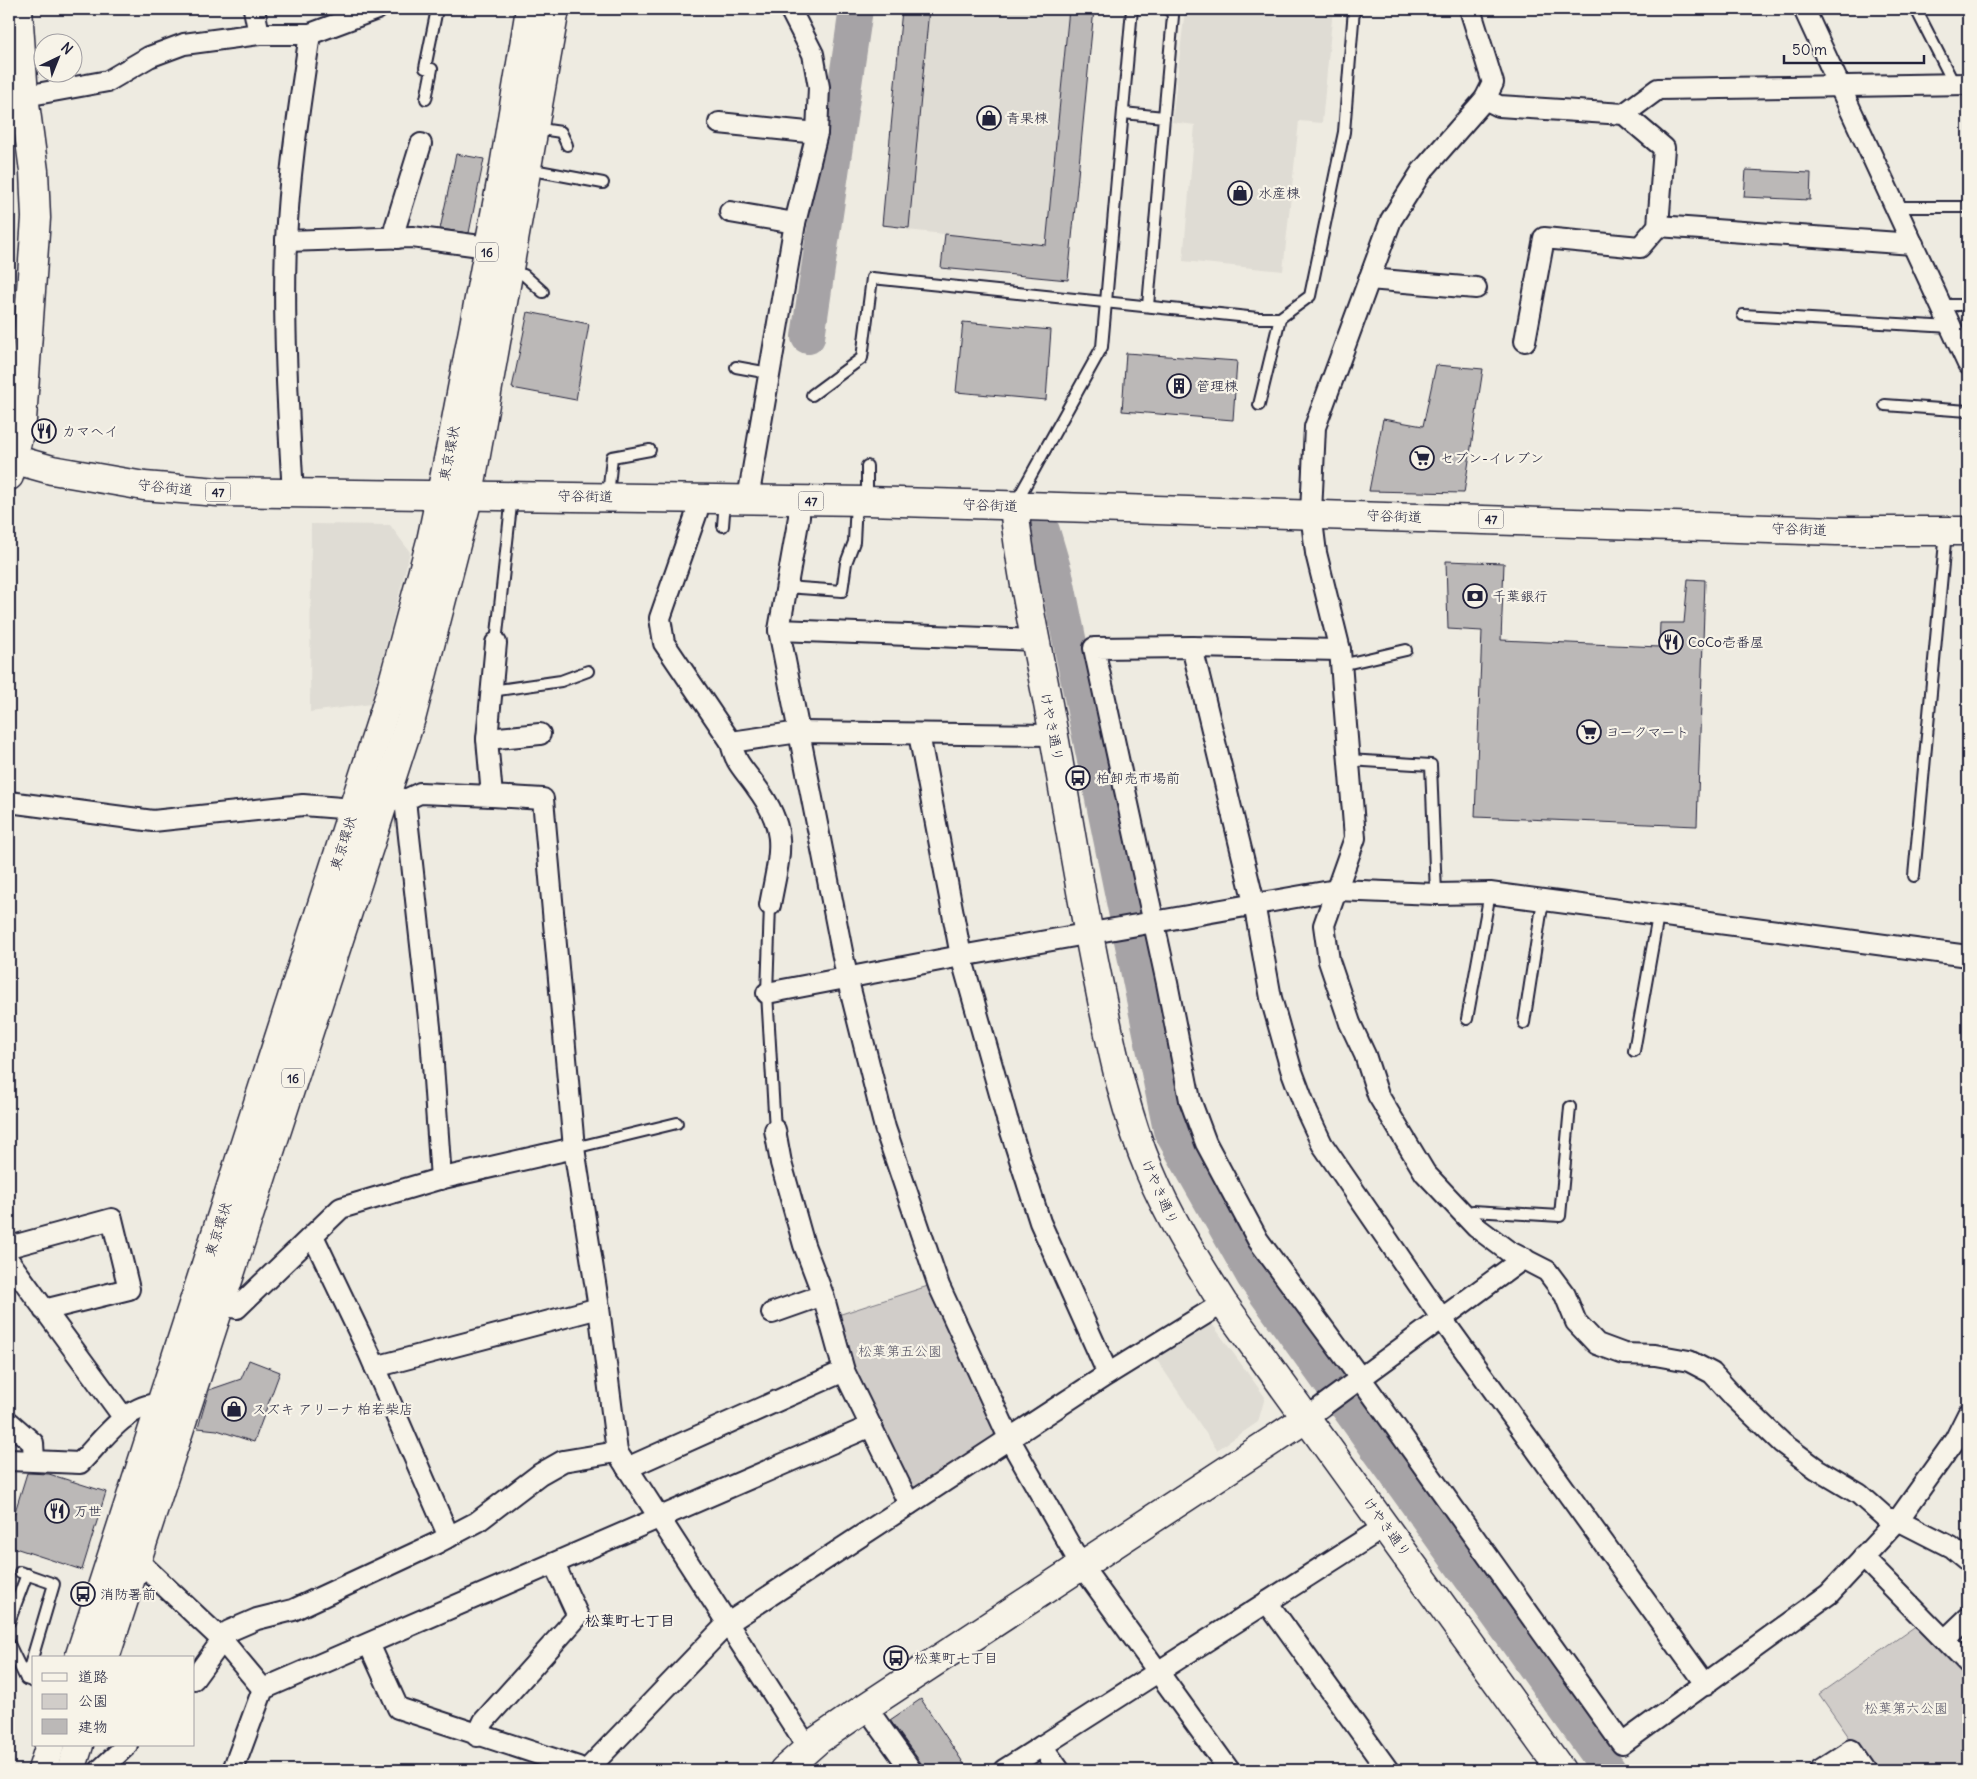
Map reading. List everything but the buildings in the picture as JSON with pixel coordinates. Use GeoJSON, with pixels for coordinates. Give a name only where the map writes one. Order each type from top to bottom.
{"type":"FeatureCollection","features":[{"type":"Feature","properties":{"kind":"main road"},"geometry":{"type":"LineString","coordinates":[[10,464],[22,420],[36,218],[34,171],[17,97],[18,9]]}},
{"type":"Feature","properties":{"kind":"main road","name":"東京環状"},"geometry":{"type":"LineString","coordinates":[[79,1656],[389,697],[431,541],[441,494],[488,248],[530,9]]}},
{"type":"Feature","properties":{"kind":"main road","name":"東京環状"},"geometry":{"type":"LineString","coordinates":[[106,1656],[219,1304],[396,797],[412,715],[469,494],[533,128],[556,9]]}},
{"type":"Feature","properties":{"kind":"main road","name":"守谷街道"},"geometry":{"type":"LineString","coordinates":[[10,464],[180,490],[293,494],[469,494],[861,501],[1311,513],[1837,531],[1957,531]]}},
{"type":"Feature","properties":{"kind":"main road","name":"けやき通り"},"geometry":{"type":"LineString","coordinates":[[1014,506],[1035,640],[1054,736],[1088,933],[1115,1066],[1129,1116],[1150,1172],[1178,1231],[1223,1303],[1312,1414],[1386,1526],[1561,1770]]}},
{"type":"Feature","properties":{"kind":"main road"},"geometry":{"type":"LineString","coordinates":[[784,1770],[808,1748],[866,1707],[1312,1414]]}},
{"type":"Feature","properties":{"kind":"main road"},"geometry":{"type":"LineString","coordinates":[[42,1770],[50,1746]]}},
{"type":"Feature","properties":{"kind":"main road"},"geometry":{"type":"LineString","coordinates":[[71,1770],[79,1746]]}},
{"type":"Feature","properties":{"kind":"street"},"geometry":{"type":"LineString","coordinates":[[254,9],[259,34]]}},
{"type":"Feature","properties":{"kind":"street"},"geometry":{"type":"LineString","coordinates":[[737,499],[769,373],[795,223],[817,133],[819,87],[812,54],[790,9]]}},
{"type":"Feature","properties":{"kind":"street"},"geometry":{"type":"LineString","coordinates":[[1470,9],[1493,83],[1485,99],[1422,171],[1391,220],[1315,427],[1311,513],[1316,553],[1340,657],[1355,838],[1324,925],[1329,961],[1378,1095],[1425,1173],[1476,1227],[1508,1251],[1546,1271],[1565,1295],[1576,1322],[1597,1344],[1624,1354],[1655,1355],[1689,1361],[1712,1373],[1734,1398],[1782,1443],[1817,1469],[1859,1494],[1886,1518],[1898,1520],[1951,1547],[1968,1560]]}},
{"type":"Feature","properties":{"kind":"street"},"geometry":{"type":"LineString","coordinates":[[1804,9],[1968,364]]}},
{"type":"Feature","properties":{"kind":"street"},"geometry":{"type":"LineString","coordinates":[[17,97],[108,81],[149,57],[184,44],[259,34],[310,34],[371,10]]}},
{"type":"Feature","properties":{"kind":"street"},"geometry":{"type":"LineString","coordinates":[[293,494],[287,398],[286,241],[295,136],[310,34]]}},
{"type":"Feature","properties":{"kind":"street"},"geometry":{"type":"LineString","coordinates":[[1624,114],[1658,89],[1961,84]]}},
{"type":"Feature","properties":{"kind":"street"},"geometry":{"type":"LineString","coordinates":[[1485,99],[1499,106],[1624,114],[1664,148],[1658,226],[1640,247],[1544,238],[1525,340]]}},
{"type":"Feature","properties":{"kind":"street"},"geometry":{"type":"LineString","coordinates":[[720,123],[817,133]]}},
{"type":"Feature","properties":{"kind":"street"},"geometry":{"type":"LineString","coordinates":[[397,238],[395,228],[422,144]]}},
{"type":"Feature","properties":{"kind":"street"},"geometry":{"type":"LineString","coordinates":[[730,212],[795,223]]}},
{"type":"Feature","properties":{"kind":"street"},"geometry":{"type":"LineString","coordinates":[[1658,226],[1913,244]]}},
{"type":"Feature","properties":{"kind":"street"},"geometry":{"type":"LineString","coordinates":[[286,241],[412,237],[488,248]]}},
{"type":"Feature","properties":{"kind":"street"},"geometry":{"type":"LineString","coordinates":[[1369,279],[1476,288]]}},
{"type":"Feature","properties":{"kind":"street"},"geometry":{"type":"LineString","coordinates":[[698,498],[696,512],[660,618],[665,654],[731,742],[734,758],[758,789],[777,820],[780,846],[770,905]]}},
{"type":"Feature","properties":{"kind":"street"},"geometry":{"type":"LineString","coordinates":[[799,501],[799,517],[778,630],[847,977],[885,1128],[939,1286],[1010,1440],[1081,1565],[1229,1770]]}},
{"type":"Feature","properties":{"kind":"street"},"geometry":{"type":"LineString","coordinates":[[778,630],[1035,640]]}},
{"type":"Feature","properties":{"kind":"street"},"geometry":{"type":"LineString","coordinates":[[492,796],[487,739],[496,643]]}},
{"type":"Feature","properties":{"kind":"street"},"geometry":{"type":"LineString","coordinates":[[1340,657],[1192,647],[1094,648],[1190,1100],[1206,1143],[1258,1240],[1357,1382],[1622,1744],[1706,1686],[1829,1594],[1898,1520],[1955,1440],[1968,1414]]}},
{"type":"Feature","properties":{"kind":"street"},"geometry":{"type":"LineString","coordinates":[[1192,647],[1254,903],[1271,998],[1307,1112],[1322,1144],[1442,1319],[1706,1686]]}},
{"type":"Feature","properties":{"kind":"street"},"geometry":{"type":"LineString","coordinates":[[731,742],[799,732],[1054,736]]}},
{"type":"Feature","properties":{"kind":"street"},"geometry":{"type":"LineString","coordinates":[[487,739],[540,734]]}},
{"type":"Feature","properties":{"kind":"street"},"geometry":{"type":"LineString","coordinates":[[919,734],[961,956],[1007,1119],[1040,1222],[1108,1374]]}},
{"type":"Feature","properties":{"kind":"street"},"geometry":{"type":"LineString","coordinates":[[441,1179],[431,1036],[396,797],[420,793],[543,799],[574,1148],[622,1460],[808,1748]]}},
{"type":"Feature","properties":{"kind":"street"},"geometry":{"type":"LineString","coordinates":[[9,802],[154,821],[303,804],[354,809]]}},
{"type":"Feature","properties":{"kind":"street"},"geometry":{"type":"LineString","coordinates":[[767,993],[1153,921],[1336,890],[1436,894],[1490,893],[1968,956]]}},
{"type":"Feature","properties":{"kind":"street"},"geometry":{"type":"LineString","coordinates":[[775,1130],[781,1163],[804,1245],[822,1295],[844,1371],[909,1504]]}},
{"type":"Feature","properties":{"kind":"street"},"geometry":{"type":"LineString","coordinates":[[219,1304],[237,1308],[341,1208],[441,1179],[574,1148]]}},
{"type":"Feature","properties":{"kind":"street"},"geometry":{"type":"LineString","coordinates":[[9,1247],[112,1219],[129,1289],[44,1310]]}},
{"type":"Feature","properties":{"kind":"street"},"geometry":{"type":"LineString","coordinates":[[313,1236],[375,1367],[449,1537]]}},
{"type":"Feature","properties":{"kind":"street"},"geometry":{"type":"LineString","coordinates":[[1312,1414],[1524,1258]]}},
{"type":"Feature","properties":{"kind":"street"},"geometry":{"type":"LineString","coordinates":[[9,1261],[124,1418]]}},
{"type":"Feature","properties":{"kind":"street"},"geometry":{"type":"LineString","coordinates":[[772,1313],[822,1295]]}},
{"type":"Feature","properties":{"kind":"street"},"geometry":{"type":"LineString","coordinates":[[587,1770],[728,1623],[1108,1374],[1223,1303]]}},
{"type":"Feature","properties":{"kind":"street"},"geometry":{"type":"LineString","coordinates":[[375,1367],[599,1308]]}},
{"type":"Feature","properties":{"kind":"street"},"geometry":{"type":"LineString","coordinates":[[195,1678],[229,1631],[257,1619],[293,1610],[449,1537],[477,1522],[540,1474],[563,1461],[622,1460],[844,1371]]}},
{"type":"Feature","properties":{"kind":"street"},"geometry":{"type":"LineString","coordinates":[[9,1460],[80,1463],[124,1418],[149,1404],[161,1404]]}},
{"type":"Feature","properties":{"kind":"street"},"geometry":{"type":"LineString","coordinates":[[9,1422],[33,1443],[34,1460]]}},
{"type":"Feature","properties":{"kind":"street"},"geometry":{"type":"LineString","coordinates":[[233,1770],[263,1689],[871,1426]]}},
{"type":"Feature","properties":{"kind":"street"},"geometry":{"type":"LineString","coordinates":[[1004,1770],[1386,1526]]}},
{"type":"Feature","properties":{"kind":"street"},"geometry":{"type":"LineString","coordinates":[[1863,1557],[1968,1664]]}},
{"type":"Feature","properties":{"kind":"street"},"geometry":{"type":"LineString","coordinates":[[136,1559],[222,1640],[263,1689]]}},
{"type":"Feature","properties":{"kind":"street"},"geometry":{"type":"LineString","coordinates":[[477,1736],[484,1721],[578,1616],[554,1564]]}},
{"type":"Feature","properties":{"kind":"street"},"geometry":{"type":"LineString","coordinates":[[1267,1602],[1388,1770]]}},
{"type":"Feature","properties":{"kind":"street"},"geometry":{"type":"LineString","coordinates":[[1945,1640],[1968,1618]]}},
{"type":"Feature","properties":{"kind":"street"},"geometry":{"type":"LineString","coordinates":[[369,1644],[398,1708],[477,1736],[578,1767],[582,1770]]}},
{"type":"Feature","properties":{"kind":"street"},"geometry":{"type":"LineString","coordinates":[[866,1707],[911,1770]]}},
{"type":"Feature","properties":{"kind":"street"},"geometry":{"type":"LineString","coordinates":[[100,1770],[126,1746]]}},
{"type":"Feature","properties":{"kind":"street"},"geometry":{"type":"LineString","coordinates":[[1042,1746],[1059,1770]]}},
{"type":"Feature","properties":{"kind":"street"},"geometry":{"type":"LineString","coordinates":[[1820,1770],[1851,1750],[1865,1770]]}},
{"type":"Feature","properties":{"kind":"lane"},"geometry":{"type":"LineString","coordinates":[[426,99],[432,69],[425,68],[437,9]]}},
{"type":"Feature","properties":{"kind":"lane"},"geometry":{"type":"LineString","coordinates":[[1014,506],[1102,347],[1132,9]]}},
{"type":"Feature","properties":{"kind":"lane"},"geometry":{"type":"LineString","coordinates":[[1148,306],[1173,16],[1170,9],[1167,9]]}},
{"type":"Feature","properties":{"kind":"lane"},"geometry":{"type":"LineString","coordinates":[[1259,405],[1280,318],[1310,296],[1317,270],[1322,229],[1344,132],[1354,9]]}},
{"type":"Feature","properties":{"kind":"lane"},"geometry":{"type":"LineString","coordinates":[[1916,9],[1961,84]]}},
{"type":"Feature","properties":{"kind":"lane"},"geometry":{"type":"LineString","coordinates":[[1123,113],[1164,117]]}},
{"type":"Feature","properties":{"kind":"lane"},"geometry":{"type":"LineString","coordinates":[[533,128],[561,132],[567,145]]}},
{"type":"Feature","properties":{"kind":"lane"},"geometry":{"type":"LineString","coordinates":[[526,169],[603,182]]}},
{"type":"Feature","properties":{"kind":"lane"},"geometry":{"type":"LineString","coordinates":[[1896,207],[1968,207]]}},
{"type":"Feature","properties":{"kind":"lane"},"geometry":{"type":"LineString","coordinates":[[508,270],[524,275],[543,292]]}},
{"type":"Feature","properties":{"kind":"lane"},"geometry":{"type":"LineString","coordinates":[[816,392],[862,358],[872,278],[1280,318]]}},
{"type":"Feature","properties":{"kind":"lane"},"geometry":{"type":"LineString","coordinates":[[1941,305],[1968,305]]}},
{"type":"Feature","properties":{"kind":"lane"},"geometry":{"type":"LineString","coordinates":[[1743,315],[1951,327]]}},
{"type":"Feature","properties":{"kind":"lane"},"geometry":{"type":"LineString","coordinates":[[736,367],[769,373]]}},
{"type":"Feature","properties":{"kind":"lane"},"geometry":{"type":"LineString","coordinates":[[1885,405],[1968,411]]}},
{"type":"Feature","properties":{"kind":"lane"},"geometry":{"type":"LineString","coordinates":[[608,497],[612,457],[650,450]]}},
{"type":"Feature","properties":{"kind":"lane"},"geometry":{"type":"LineString","coordinates":[[786,587],[842,591],[846,563],[854,542],[867,466]]}},
{"type":"Feature","properties":{"kind":"lane"},"geometry":{"type":"LineString","coordinates":[[496,643],[512,495]]}},
{"type":"Feature","properties":{"kind":"lane"},"geometry":{"type":"LineString","coordinates":[[723,526],[737,499]]}},
{"type":"Feature","properties":{"kind":"lane"},"geometry":{"type":"LineString","coordinates":[[1914,876],[1957,531]]}},
{"type":"Feature","properties":{"kind":"lane"},"geometry":{"type":"LineString","coordinates":[[1340,657],[1406,650]]}},
{"type":"Feature","properties":{"kind":"lane"},"geometry":{"type":"LineString","coordinates":[[491,691],[561,680],[588,671]]}},
{"type":"Feature","properties":{"kind":"lane"},"geometry":{"type":"LineString","coordinates":[[1348,760],[1431,765],[1436,894]]}},
{"type":"Feature","properties":{"kind":"lane"},"geometry":{"type":"LineString","coordinates":[[1467,1019],[1490,893]]}},
{"type":"Feature","properties":{"kind":"lane"},"geometry":{"type":"LineString","coordinates":[[1524,1024],[1543,900]]}},
{"type":"Feature","properties":{"kind":"lane"},"geometry":{"type":"LineString","coordinates":[[770,905],[767,993],[775,1130]]}},
{"type":"Feature","properties":{"kind":"lane"},"geometry":{"type":"LineString","coordinates":[[1634,1051],[1658,916]]}},
{"type":"Feature","properties":{"kind":"lane"},"geometry":{"type":"LineString","coordinates":[[1467,1217],[1473,1211],[1560,1216],[1570,1107]]}},
{"type":"Feature","properties":{"kind":"lane"},"geometry":{"type":"LineString","coordinates":[[574,1148],[677,1123]]}},
{"type":"Feature","properties":{"kind":"lane"},"geometry":{"type":"LineString","coordinates":[[9,1622],[23,1573],[54,1584],[36,1656]]}},
{"type":"Feature","properties":{"kind":"lane"},"geometry":{"type":"LineString","coordinates":[[9,1644],[30,1681]]}},
{"type":"Feature","properties":{"kind":"shaded area","name":"青果棟"},"geometry":{"type":"Polygon","coordinates":[[[929,9],[1069,9],[1046,245],[907,230],[929,9]]]}},
{"type":"Feature","properties":{"kind":"shaded area","name":"水産棟"},"geometry":{"type":"Polygon","coordinates":[[[1185,9],[1333,9],[1322,123],[1299,121],[1283,271],[1183,261],[1195,125],[1172,122],[1185,9]]]}},
{"type":"Feature","properties":{"kind":"shaded area"},"geometry":{"type":"Polygon","coordinates":[[[311,524],[390,525],[410,552],[371,704],[310,712],[311,524]]]}},
{"type":"Feature","properties":{"kind":"shaded area"},"geometry":{"type":"Polygon","coordinates":[[[1210,1321],[1265,1397],[1258,1422],[1217,1450],[1155,1357],[1210,1321]]]}},
{"type":"Feature","properties":{"kind":"green space","name":"松葉第五公園"},"geometry":{"type":"Polygon","coordinates":[[[928,1286],[995,1429],[993,1439],[916,1487],[908,1487],[848,1363],[835,1316],[928,1286]]]}},
{"type":"Feature","properties":{"kind":"green space","name":"松葉第六公園"},"geometry":{"type":"Polygon","coordinates":[[[1917,1625],[1968,1678],[1968,1769],[1966,1770],[1872,1770],[1819,1694],[1917,1625]]]}},
{"type":"Feature","properties":{"kind":"waterway"},"geometry":{"type":"LineString","coordinates":[[808,337],[856,9]]}},
{"type":"Feature","properties":{"kind":"waterway"},"geometry":{"type":"LineString","coordinates":[[1043,531],[1056,575],[1170,1130],[1253,1276],[1609,1770]]}},
{"type":"Feature","properties":{"kind":"place","name":"青果棟"},"geometry":{"type":"Point","coordinates":[989,118]}},
{"type":"Feature","properties":{"kind":"place","name":"水産棟"},"geometry":{"type":"Point","coordinates":[1240,193]}},
{"type":"Feature","properties":{"kind":"place","name":"管理棟"},"geometry":{"type":"Point","coordinates":[1179,386]}},
{"type":"Feature","properties":{"kind":"place","name":"カマヘイ"},"geometry":{"type":"Point","coordinates":[44,431]}},
{"type":"Feature","properties":{"kind":"place","name":"セブン-イレブン"},"geometry":{"type":"Point","coordinates":[1422,458]}},
{"type":"Feature","properties":{"kind":"place","name":"千葉銀行"},"geometry":{"type":"Point","coordinates":[1475,596]}},
{"type":"Feature","properties":{"kind":"place","name":"CoCo壱番屋"},"geometry":{"type":"Point","coordinates":[1671,642]}},
{"type":"Feature","properties":{"kind":"place","name":"ヨークマート"},"geometry":{"type":"Point","coordinates":[1589,732]}},
{"type":"Feature","properties":{"kind":"place","name":"柏卸売市場前"},"geometry":{"type":"Point","coordinates":[1078,778]}},
{"type":"Feature","properties":{"kind":"place","name":"スズキ アリーナ 柏若柴店"},"geometry":{"type":"Point","coordinates":[234,1409]}},
{"type":"Feature","properties":{"kind":"place","name":"万世"},"geometry":{"type":"Point","coordinates":[57,1511]}},
{"type":"Feature","properties":{"kind":"place","name":"消防署前"},"geometry":{"type":"Point","coordinates":[83,1594]}},
{"type":"Feature","properties":{"kind":"place","name":"松葉町七丁目"},"geometry":{"type":"Point","coordinates":[896,1658]}},
{"type":"Feature","properties":{"kind":"district","name":"松葉町七丁目"},"geometry":{"type":"Point","coordinates":[630,1620]}}]}
